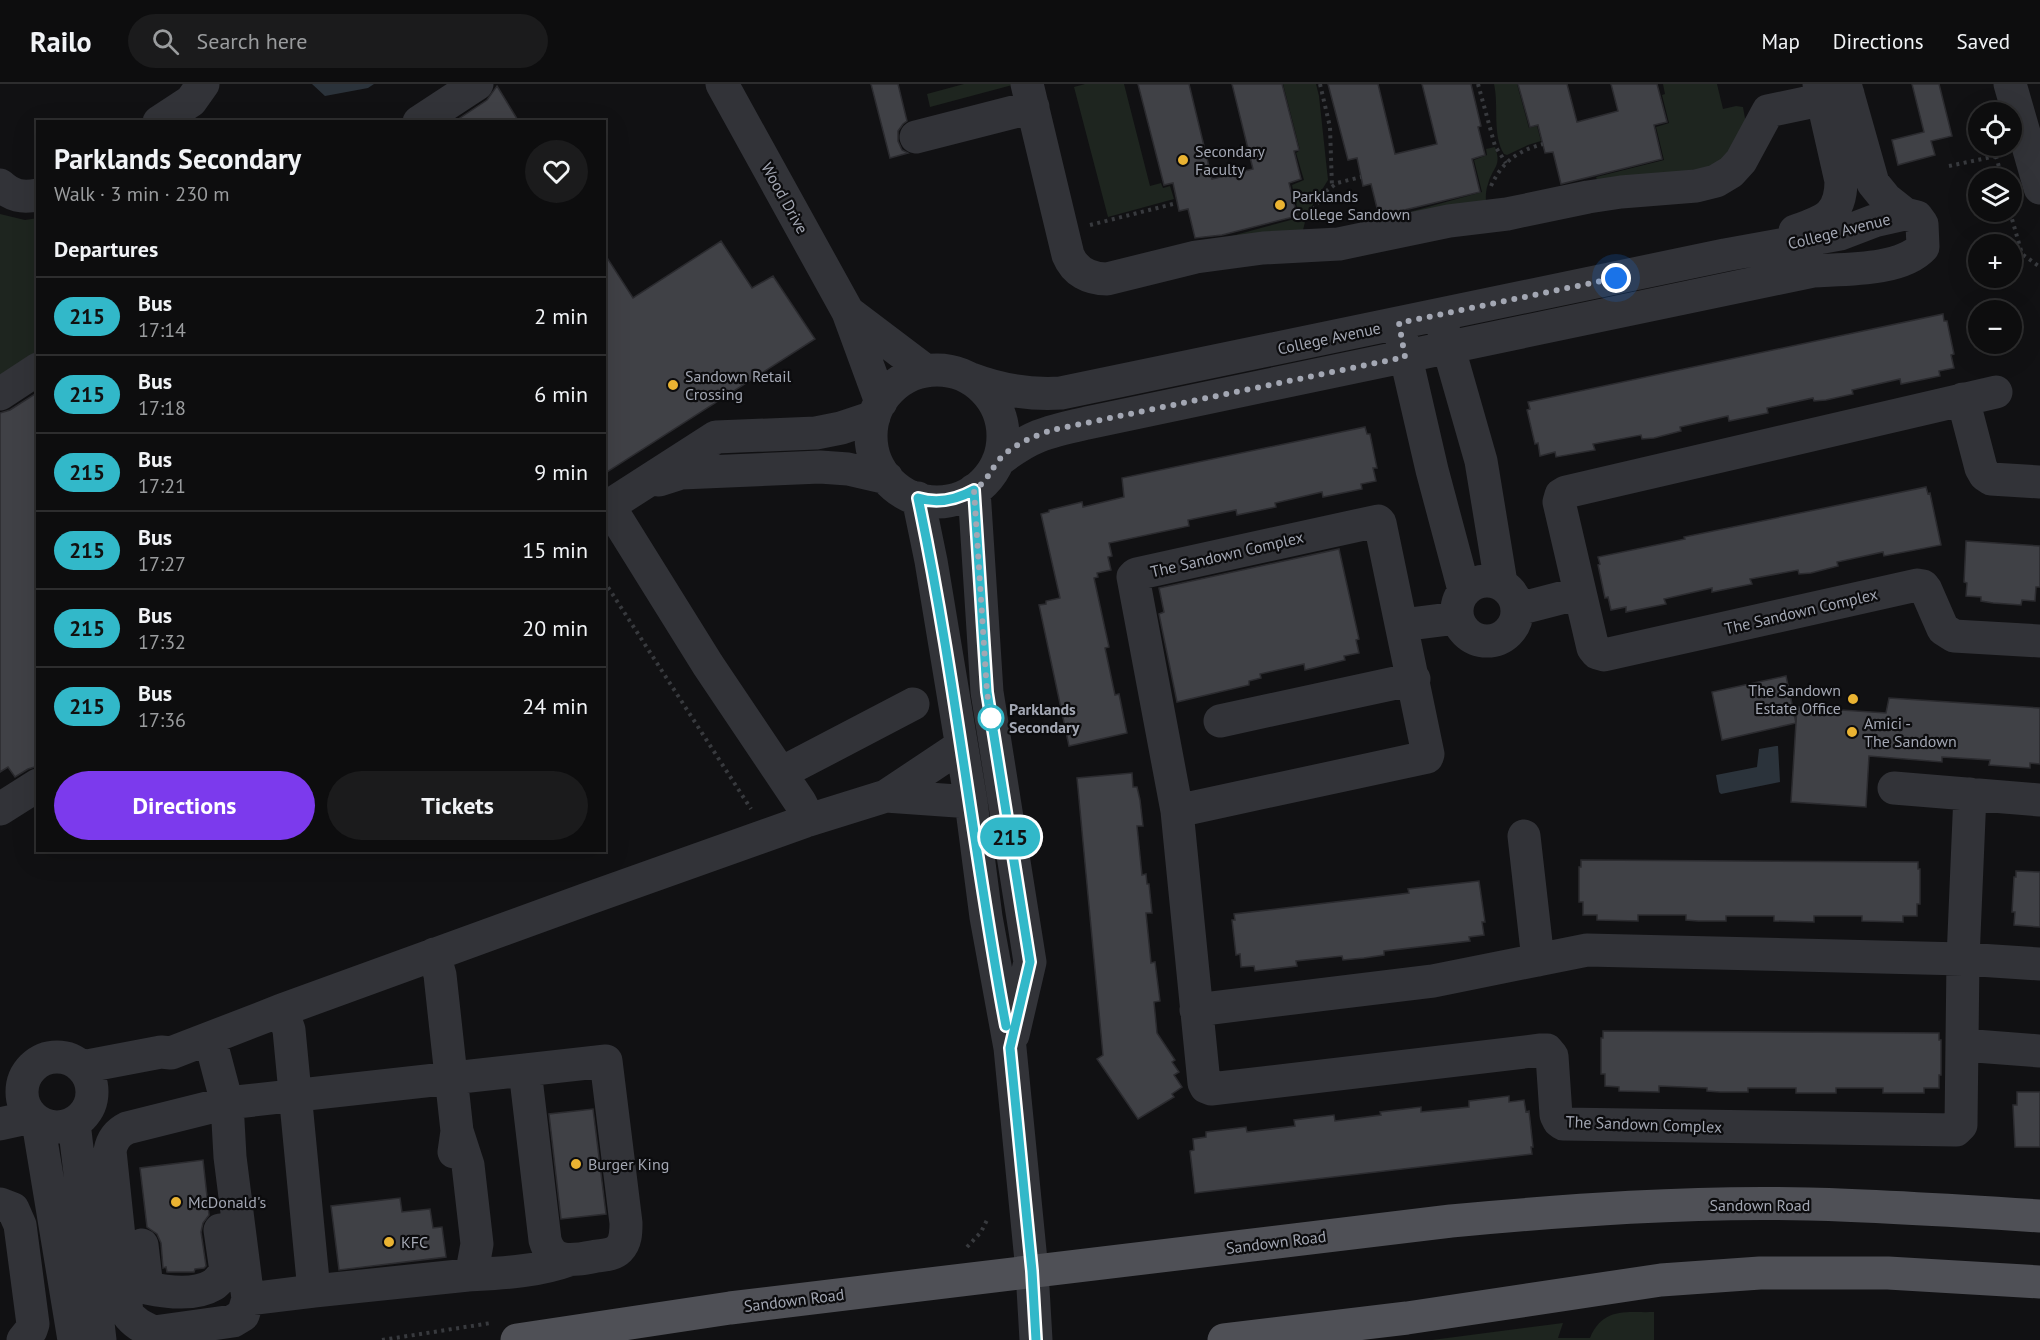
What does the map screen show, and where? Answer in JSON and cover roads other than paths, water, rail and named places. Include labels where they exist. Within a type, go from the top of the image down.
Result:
[{"type":"main road","name":"Sandown Road","points":[[517,1340],[730,1308],[1451,1221],[1578,1210],[1693,1205],[1808,1204],[2040,1216]]},
{"type":"main road","points":[[1224,1340],[1407,1318],[1672,1279],[1760,1273],[1888,1273],[2040,1282]]},
{"type":"street","points":[[162,120],[191,101],[203,84]]},
{"type":"street","points":[[422,120],[477,84]]},
{"type":"street","name":"Wood Drive","points":[[722,84],[848,312],[878,409]]},
{"type":"street","points":[[2010,84],[2040,188]]},
{"type":"street","points":[[1834,90],[1873,183],[1886,199],[1905,214]]},
{"type":"street","points":[[916,137],[1030,96],[1071,263],[1086,276],[1107,279],[1196,257],[1263,248],[1339,244],[1449,221],[1610,194],[1696,186],[1716,181],[1731,172],[1742,161],[1768,111],[1834,90]]},
{"type":"street","points":[[1725,255],[1821,222],[1839,204],[1841,181],[1834,90]]},
{"type":"street","points":[[0,186],[7,192],[21,197],[36,195]]},
{"type":"street","name":"College Avenue","points":[[970,379],[985,385],[1019,392],[1061,393],[1725,255],[1840,234],[1874,221],[1905,214],[1917,217],[1922,225],[1923,247],[1915,256],[1901,261],[1865,268],[1814,271],[1052,430],[1024,442],[998,461]]},
{"type":"street","name":"Wood Drive","points":[[848,312],[926,371]]},
{"type":"street","points":[[1399,323],[1460,604],[1461,627],[1467,634],[1485,641],[1495,640],[1512,629],[1516,619],[1509,596],[1481,461],[1440,315]]},
{"type":"street","points":[[0,394],[36,370]]},
{"type":"street","points":[[926,371],[949,371],[970,379],[988,394],[1000,415],[1003,438],[998,461],[988,477],[974,490],[947,501],[937,502],[905,493],[887,478],[874,453],[871,433],[878,409],[888,392],[902,380],[926,371]]},
{"type":"street","name":"The Sandown Complex","points":[[1996,392],[1566,492],[1561,495],[1559,502],[1593,648],[1597,653],[1604,655],[1917,585],[1923,586],[1926,590],[1943,629],[1954,636],[2040,641]]},
{"type":"street","points":[[1963,399],[1981,468],[1985,475],[1991,479],[2040,482]]},
{"type":"street","points":[[808,820],[800,802],[781,772],[708,665],[607,507],[716,437],[816,433],[842,428],[878,409]]},
{"type":"street","points":[[643,484],[681,473],[820,467],[848,469],[887,478]]},
{"type":"street","points":[[974,490],[987,692],[1030,962],[1010,1048]]},
{"type":"street","points":[[918,498],[931,561],[986,917],[1010,1048],[1032,1271],[1036,1340]]},
{"type":"street","name":"The Sandown Complex","points":[[1177,811],[1427,757],[1414,679],[1378,520],[1136,574],[1133,581],[1177,811],[1196,1010],[1206,1087],[1211,1089],[1547,1050],[1552,1056],[1556,1115],[1559,1122],[1563,1124],[1956,1130],[1962,1125],[1963,959],[1970,794]]},
{"type":"street","points":[[1402,625],[1460,604],[1471,584],[1481,580],[1491,580],[1509,596],[1580,593]]},
{"type":"street","points":[[1220,721],[1414,679]]},
{"type":"street","points":[[781,772],[913,704]]},
{"type":"street","points":[[87,1079],[166,1059],[171,1053],[434,954],[808,820],[886,796],[961,746]]},
{"type":"street","points":[[0,809],[36,786]]},
{"type":"street","points":[[1894,788],[2040,800]]},
{"type":"street","points":[[886,796],[970,802]]},
{"type":"street","points":[[1524,836],[1538,960]]},
{"type":"street","points":[[1196,1010],[1433,981],[1587,950],[1963,959],[2040,964]]},
{"type":"street","points":[[434,954],[440,975],[457,1131],[468,1165],[477,1244],[473,1266],[468,1275]]},
{"type":"street","points":[[282,1010],[289,1030],[314,1291]]},
{"type":"street","points":[[210,1039],[227,1103],[230,1157],[248,1299],[243,1315],[233,1322],[154,1332],[142,1328],[127,1313],[110,1151],[114,1139],[127,1128],[227,1103],[606,1061],[627,1235],[619,1250],[612,1254],[569,1260],[550,1267],[509,1273],[468,1275],[248,1299]]},
{"type":"street","points":[[1962,1045],[2040,1051]]},
{"type":"street","points":[[0,1124],[35,1120],[59,1128],[74,1123],[86,1114],[90,1107],[87,1079],[67,1058],[51,1058],[36,1064],[11,1092]]},
{"type":"street","points":[[525,1070],[545,1240],[548,1250],[557,1257],[569,1260]]},
{"type":"street","points":[[11,1092],[21,1091],[24,1105],[35,1120],[56,1219],[74,1340]]},
{"type":"street","points":[[74,1123],[100,1340]]},
{"type":"street","points":[[127,1128],[147,1288],[151,1301],[163,1308],[207,1305],[222,1295],[225,1271],[217,1209],[217,1181],[230,1157]]},
{"type":"street","points":[[304,1175],[320,1212],[325,1257],[337,1274],[346,1277],[447,1264],[457,1258],[463,1243],[453,1170],[457,1131]]},
{"type":"street","points":[[0,1204],[13,1209],[20,1225],[33,1324],[32,1330],[23,1340]]},
{"type":"place","name":"Secondary Faculty","points":[[1183,160]]},
{"type":"place","name":"Parklands College Sandown","points":[[1280,205]]},
{"type":"place","name":"Sandown Retail Crossing","points":[[673,385]]},
{"type":"place","name":"The Sandown Estate Office","points":[[1853,699]]},
{"type":"place","name":"Parklands Secondary","points":[[991,718]]},
{"type":"place","name":"Amici - The Sandown","points":[[1852,732]]},
{"type":"place","name":"Burger King","points":[[576,1164]]},
{"type":"place","name":"McDonald's","points":[[176,1202]]},
{"type":"place","name":"KFC","points":[[389,1242]]}]
